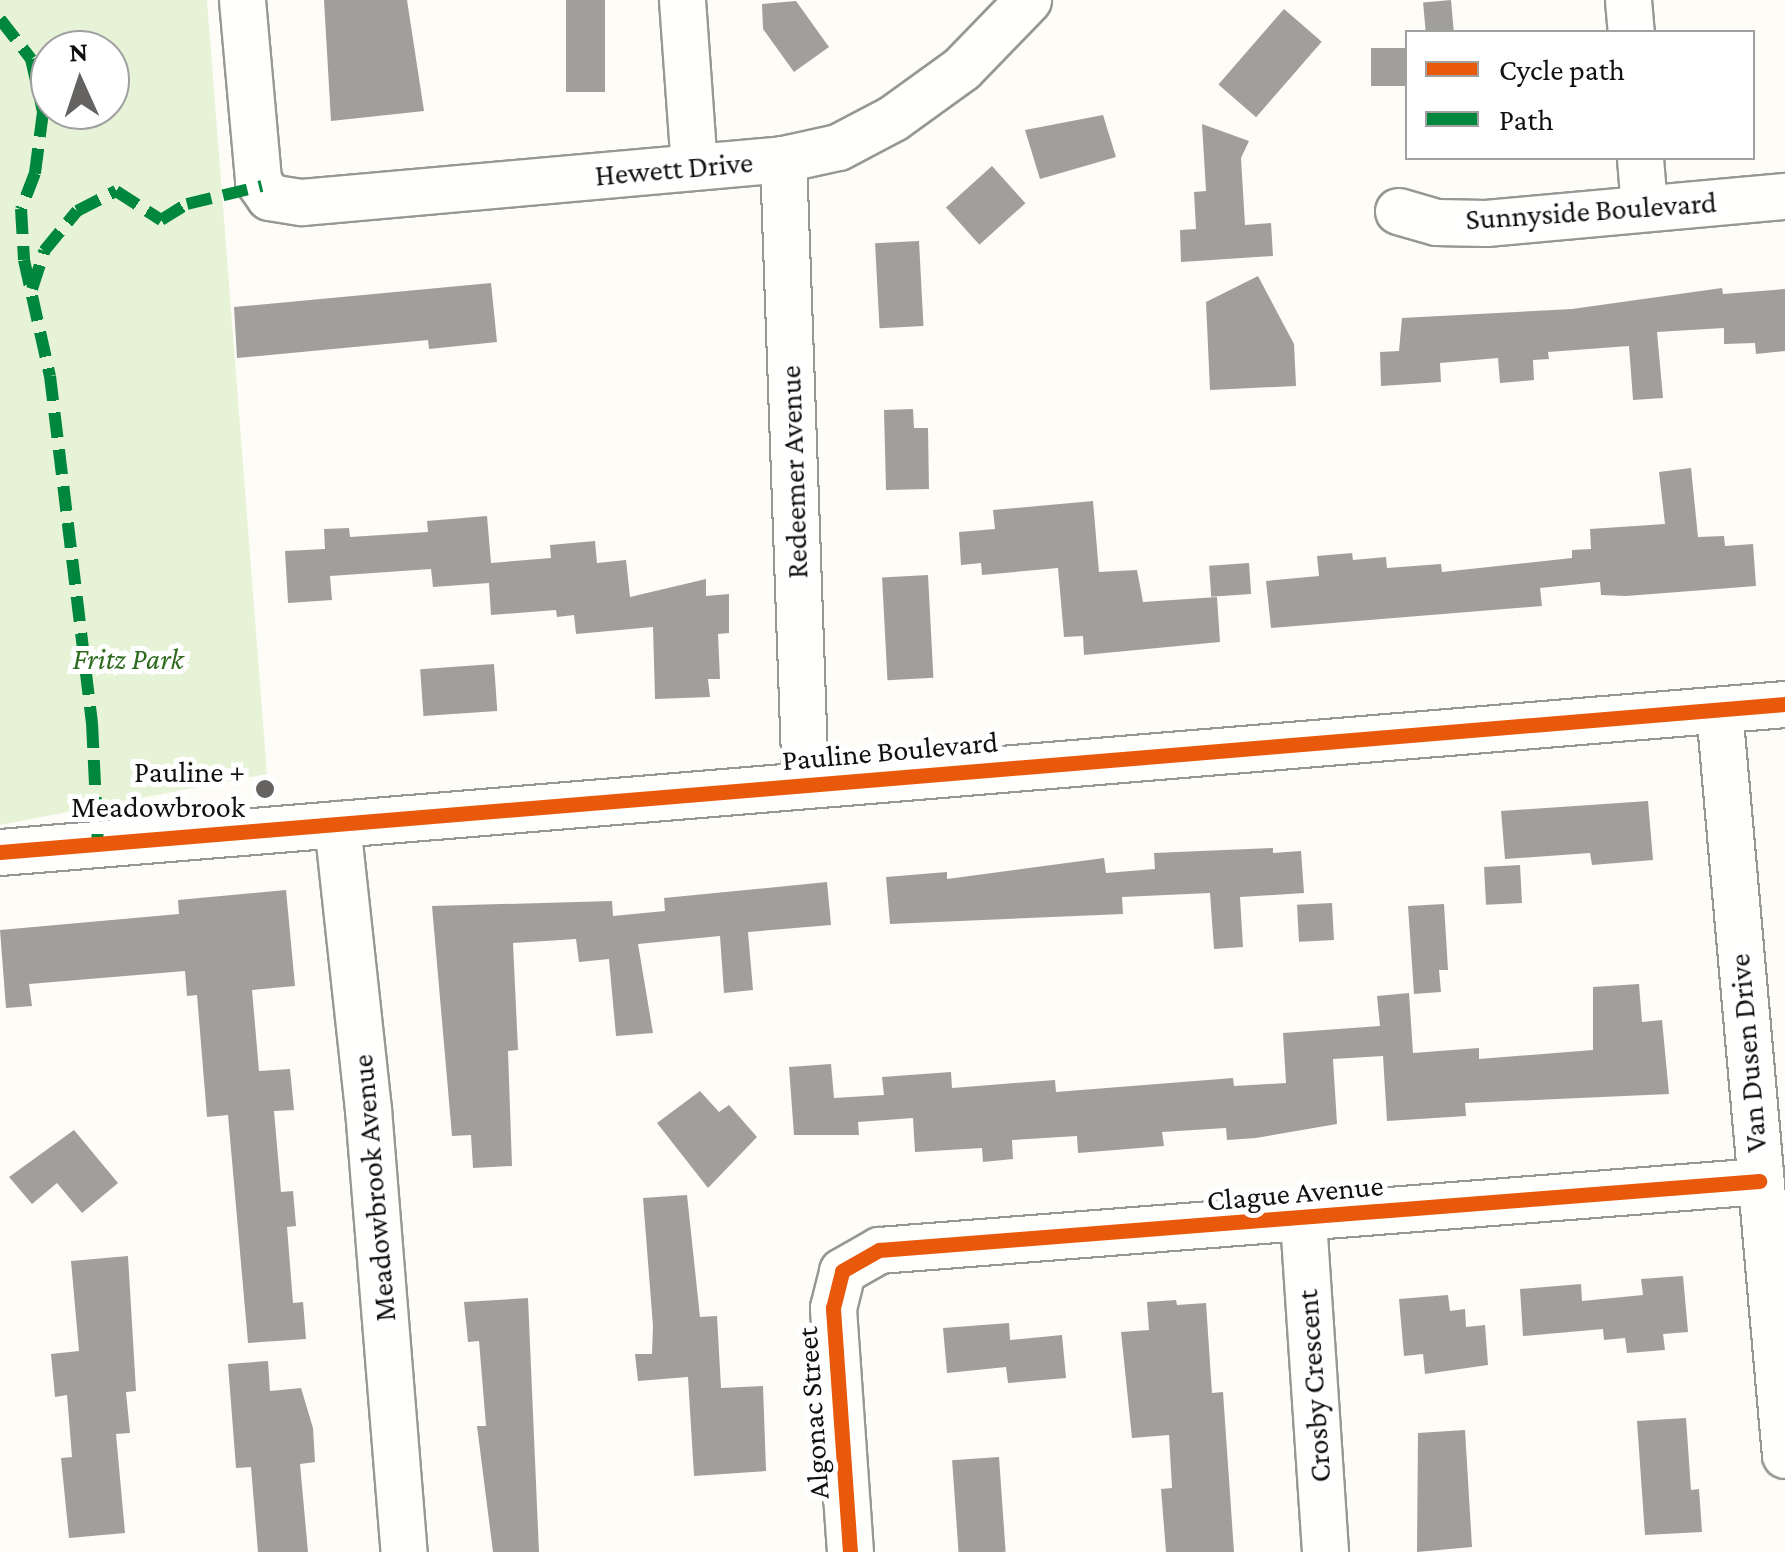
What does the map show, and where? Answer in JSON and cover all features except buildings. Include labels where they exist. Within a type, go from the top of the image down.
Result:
[{"type":"street","name":"Hewett Drive","points":[[242,0],[256,174],[269,197],[302,202],[783,159],[838,147],[893,118],[962,68],[1028,0]]},
{"type":"street","points":[[682,0],[694,167]]},
{"type":"street","points":[[1628,0],[1631,30]]},
{"type":"street","name":"Redeemer Avenue","points":[[783,159],[804,785]]},
{"type":"street","points":[[1640,160],[1644,208]]},
{"type":"street","name":"Sunnyside Boulevard","points":[[1398,212],[1436,222],[1486,223],[1785,196]]},
{"type":"street","name":"Pauline Boulevard","points":[[0,852],[1785,704]]},
{"type":"street","name":"Van Dusen Drive","points":[[1718,710],[1785,1455]]},
{"type":"street","name":"Meadowbrook Avenue","points":[[337,824],[368,1109],[404,1552]]},
{"type":"street","name":"Clague Avenue","points":[[842,1272],[879,1250],[920,1245],[970,1247],[1759,1181]]},
{"type":"street","name":"Crosby Crescent","points":[[1303,1220],[1325,1552]]},
{"type":"street","name":"Algonac Street","points":[[842,1272],[833,1308],[850,1552]]},
{"type":"green space","name":"Fritz Park","points":[[0,0],[207,0],[267,774],[0,825]]},
{"type":"marked path","points":[[0,19],[31,59],[43,112],[35,173],[21,209],[24,260],[50,376],[92,723],[98,844]]},
{"type":"marked path","points":[[32,289],[44,251],[77,211],[116,191],[161,220],[187,204],[262,186]]},
{"type":"cycle path","points":[[0,852],[1785,704]]},
{"type":"cycle path","points":[[850,1552],[833,1308],[842,1271],[879,1250],[1759,1181]]},
{"type":"place","name":"Pauline + Meadowbrook","points":[[265,789]]}]
